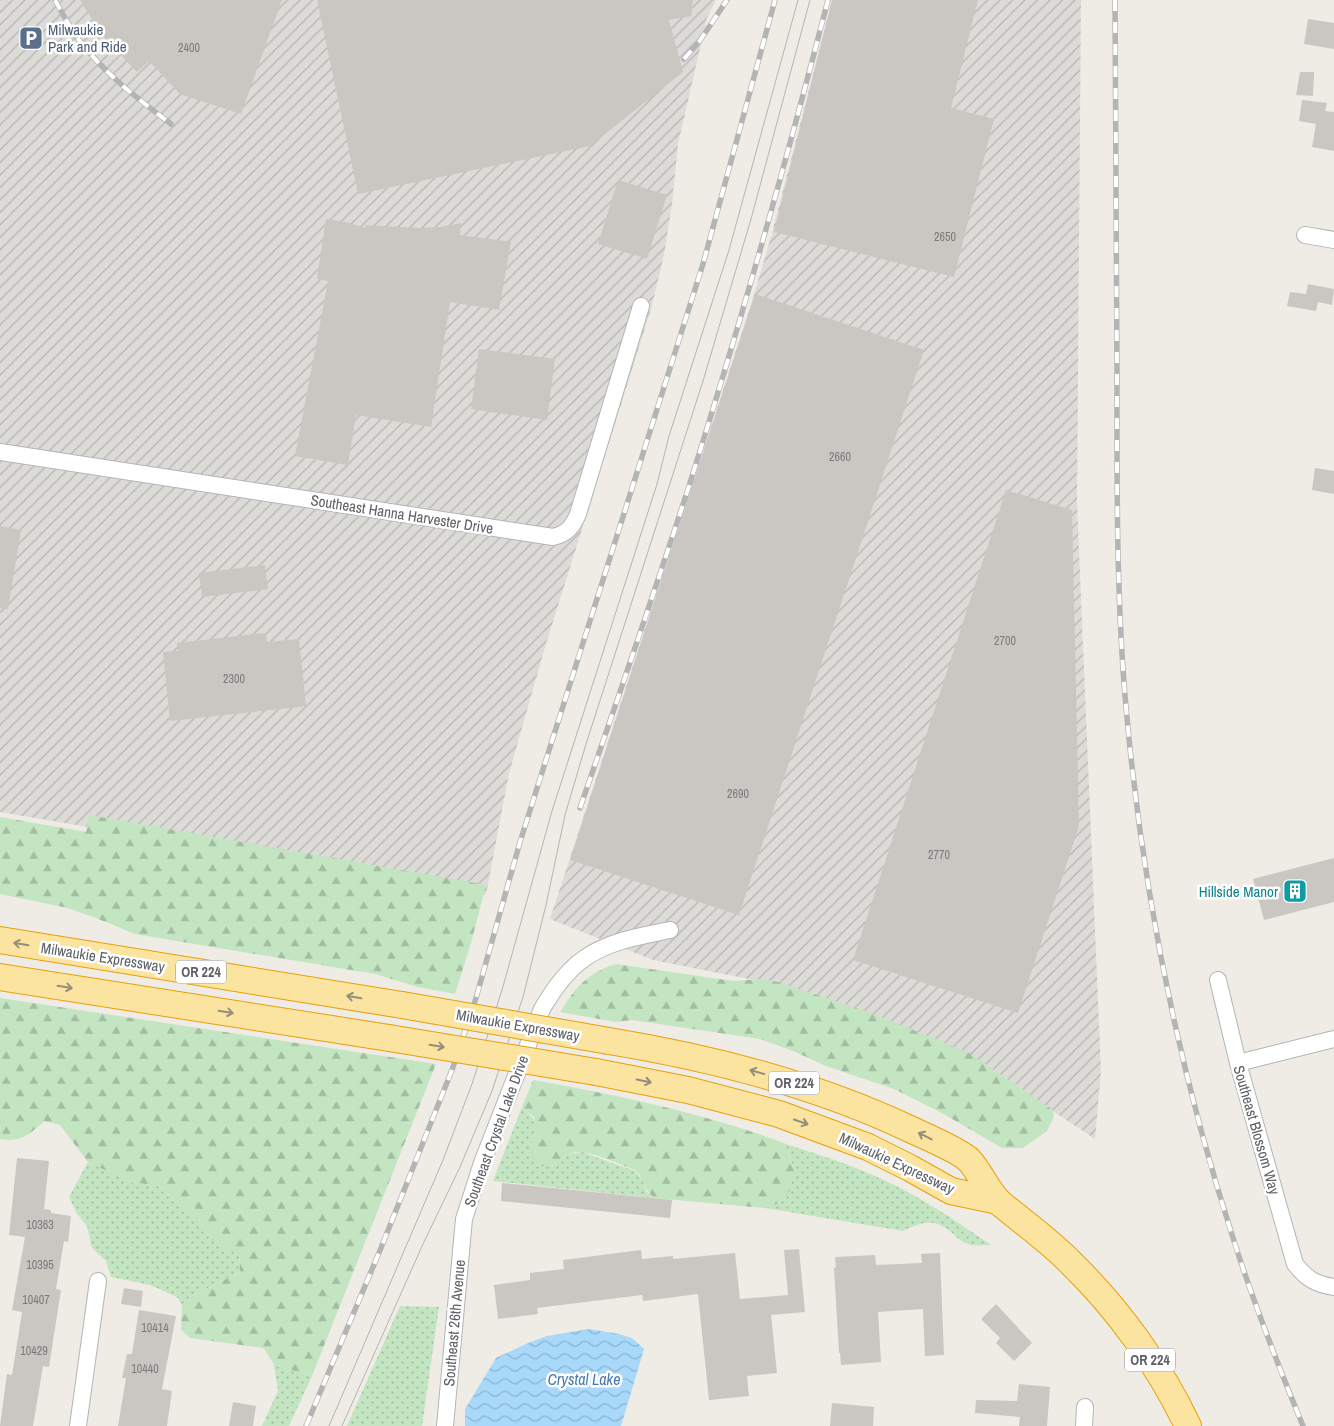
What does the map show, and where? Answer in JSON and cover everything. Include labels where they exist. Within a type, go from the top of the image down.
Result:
[{"type":"highway","name":"Milwaukie Expressway","points":[[0,940],[402,1004],[655,1048],[749,1070],[840,1098],[927,1137],[968,1160],[998,1201],[1073,1264],[1105,1299],[1159,1373],[1188,1426]]},
{"type":"highway","name":"Milwaukie Expressway","points":[[0,977],[389,1038],[596,1072],[688,1090],[779,1114],[868,1148],[910,1168],[951,1191],[998,1201]]},
{"type":"street","points":[[1305,235],[1334,240]]},
{"type":"street","name":"Southeast Hanna Harvester Drive","points":[[0,452],[553,537],[560,536],[573,525],[578,514],[641,306]]},
{"type":"street","name":"Southeast Crystal Lake Drive","points":[[464,1219],[482,1163],[542,1008],[552,993],[573,968],[584,958],[598,950],[625,940],[670,930]]},
{"type":"street","name":"Southeast Blossom Way","points":[[1218,980],[1238,1063],[1295,1264],[1305,1276],[1320,1284],[1334,1287]]},
{"type":"street","points":[[1238,1063],[1334,1039]]},
{"type":"street","name":"Southeast 26th Avenue","points":[[445,1426],[464,1219]]},
{"type":"street","points":[[78,1426],[98,1281]]},
{"type":"street","points":[[1084,1426],[1085,1407]]},
{"type":"shaded area","points":[[0,0],[716,0],[707,18],[678,144],[672,204],[664,255],[651,309],[546,644],[509,773],[486,895],[0,812]]},
{"type":"shaded area","points":[[832,0],[1081,0],[1077,503],[1101,1071],[1095,1139],[971,1057],[774,984],[653,960],[550,919],[754,295],[772,233]]},
{"type":"green space","points":[[89,815],[486,885],[455,994],[418,987],[375,974],[135,934],[68,908],[0,894],[0,817],[86,832]]},
{"type":"green space","points":[[616,964],[733,981],[761,979],[778,982],[874,1014],[969,1053],[1053,1110],[1054,1116],[1047,1131],[1023,1148],[1002,1148],[942,1113],[894,1089],[826,1066],[760,1039],[632,1020],[616,1022],[560,1012],[571,995],[583,982],[597,972]]},
{"type":"green space","points":[[0,998],[436,1064],[312,1376],[274,1365],[264,1348],[190,1338],[181,1330],[182,1305],[190,1297],[240,1272],[239,1255],[212,1240],[197,1217],[158,1186],[131,1182],[88,1162],[60,1125],[44,1121],[25,1136],[14,1140],[0,1139]]},
{"type":"green space","points":[[533,1080],[660,1106],[723,1123],[784,1143],[794,1170],[791,1189],[780,1203],[765,1208],[654,1198],[637,1172],[616,1162],[593,1155],[574,1152],[568,1154],[554,1165],[542,1166],[533,1162],[531,1148],[535,1124],[534,1117],[522,1107]]},
{"type":"green space","points":[[522,1107],[532,1117],[535,1125],[531,1148],[552,1166],[569,1154],[582,1152],[635,1171],[643,1181],[647,1192],[654,1198],[493,1181]]},
{"type":"green space","points":[[784,1143],[884,1180],[931,1206],[991,1245],[968,1244],[945,1228],[933,1223],[916,1225],[903,1231],[765,1208],[780,1203],[794,1169]]},
{"type":"green space","points":[[88,1162],[131,1182],[158,1186],[197,1217],[212,1240],[239,1255],[240,1272],[190,1297],[182,1305],[177,1297],[150,1285],[111,1277],[106,1261],[92,1248],[87,1226],[77,1214],[69,1197]]},
{"type":"green space","points":[[400,1306],[439,1307],[422,1426],[347,1426]]},
{"type":"green space","points":[[274,1365],[312,1376],[289,1426],[262,1426],[278,1391]]},
{"type":"water","name":"Crystal Lake","points":[[589,1329],[632,1338],[644,1349],[621,1426],[465,1426],[465,1409],[496,1358],[547,1336]]},
{"type":"building","points":[[80,0],[282,0],[241,114],[180,94],[149,61],[137,72],[103,36]]},
{"type":"building","points":[[317,0],[693,0],[691,16],[669,20],[683,72],[590,146],[358,194]]},
{"type":"building","points":[[832,0],[978,0],[951,108],[994,119],[954,277],[774,232]]},
{"type":"building","points":[[1308,19],[1334,23],[1334,49],[1304,44]]},
{"type":"building","points":[[1300,72],[1314,72],[1313,96],[1296,95]]},
{"type":"building","points":[[1302,100],[1327,103],[1325,111],[1334,112],[1334,151],[1312,147],[1316,124],[1299,121]]},
{"type":"building","points":[[618,180],[667,195],[647,259],[598,244]]},
{"type":"building","points":[[326,219],[366,228],[365,225],[420,228],[461,223],[460,235],[511,242],[499,310],[450,302],[431,427],[356,415],[348,465],[295,456],[328,281],[317,279]]},
{"type":"building","points":[[1308,284],[1334,289],[1332,305],[1318,302],[1316,311],[1287,306],[1290,292],[1306,294]]},
{"type":"building","points":[[755,294],[924,350],[739,915],[570,860]]},
{"type":"building","points":[[479,349],[555,359],[547,420],[471,409]]},
{"type":"building","points":[[1315,468],[1334,471],[1334,494],[1312,490]]},
{"type":"building","points":[[1006,490],[1072,510],[1079,826],[1018,1013],[853,960]]},
{"type":"building","points":[[0,526],[21,530],[8,609],[0,608]]},
{"type":"building","points":[[265,565],[268,589],[202,597],[199,573]]},
{"type":"building","points":[[266,633],[267,642],[299,639],[306,706],[170,721],[163,652],[178,651],[177,643]]},
{"type":"building","name":"Hillside Manor","points":[[1334,858],[1334,902],[1264,920],[1253,879]]},
{"type":"building","points":[[17,1158],[49,1161],[44,1209],[51,1210],[51,1213],[71,1216],[68,1242],[64,1241],[56,1289],[61,1290],[49,1367],[43,1366],[33,1426],[0,1426],[7,1374],[12,1375],[22,1312],[12,1310],[25,1237],[9,1235]]},
{"type":"building","points":[[502,1183],[672,1200],[670,1218],[501,1201]]},
{"type":"building","points":[[799,1249],[805,1312],[771,1315],[777,1373],[747,1376],[749,1396],[709,1400],[698,1294],[643,1301],[642,1295],[537,1308],[538,1314],[498,1319],[494,1285],[530,1280],[530,1273],[564,1269],[563,1260],[641,1250],[642,1259],[673,1256],[673,1259],[735,1253],[740,1299],[788,1295],[784,1250]]},
{"type":"building","points":[[940,1253],[944,1355],[925,1356],[923,1309],[878,1312],[881,1362],[841,1365],[834,1268],[836,1267],[835,1257],[875,1255],[876,1265],[922,1263],[921,1254]]},
{"type":"building","points":[[124,1288],[143,1291],[141,1307],[121,1304]]},
{"type":"building","points":[[996,1304],[1032,1343],[1014,1361],[996,1343],[1000,1338],[981,1319]]},
{"type":"building","points":[[139,1310],[176,1316],[162,1389],[172,1391],[167,1426],[118,1426],[126,1378],[122,1378],[127,1354],[132,1354]]},
{"type":"building","points":[[1019,1384],[1050,1387],[1047,1426],[1019,1426],[1020,1417],[975,1413],[976,1400],[1017,1401]]},
{"type":"building","points":[[233,1402],[256,1406],[253,1426],[229,1426]]},
{"type":"building","points":[[832,1403],[874,1407],[873,1426],[830,1426]]},
{"type":"tram line","points":[[329,1426],[443,1160],[472,1084],[502,990],[552,811],[657,484],[669,436],[729,250],[798,0]]},
{"type":"tram line","points":[[342,1426],[423,1244],[460,1167],[492,1091],[523,997],[546,905],[565,815],[586,744],[703,381],[751,219],[810,0]]},
{"type":"railway","points":[[55,0],[79,40],[99,64],[171,124]]},
{"type":"railway","points":[[684,59],[699,42],[727,0]]},
{"type":"railway","points":[[306,1426],[381,1248],[452,1070],[476,998],[520,842],[703,264],[775,0]]},
{"type":"railway","points":[[580,808],[708,426],[762,244],[828,0]]},
{"type":"railway","points":[[1115,0],[1117,497],[1123,665],[1133,775],[1152,910],[1179,1044],[1196,1110],[1214,1176],[1242,1265],[1303,1426]]},
{"type":"place","name":"Milwaukie Park and Ride","points":[[31,38]]},
{"type":"place","name":"Hillside Manor","points":[[1295,891]]}]
